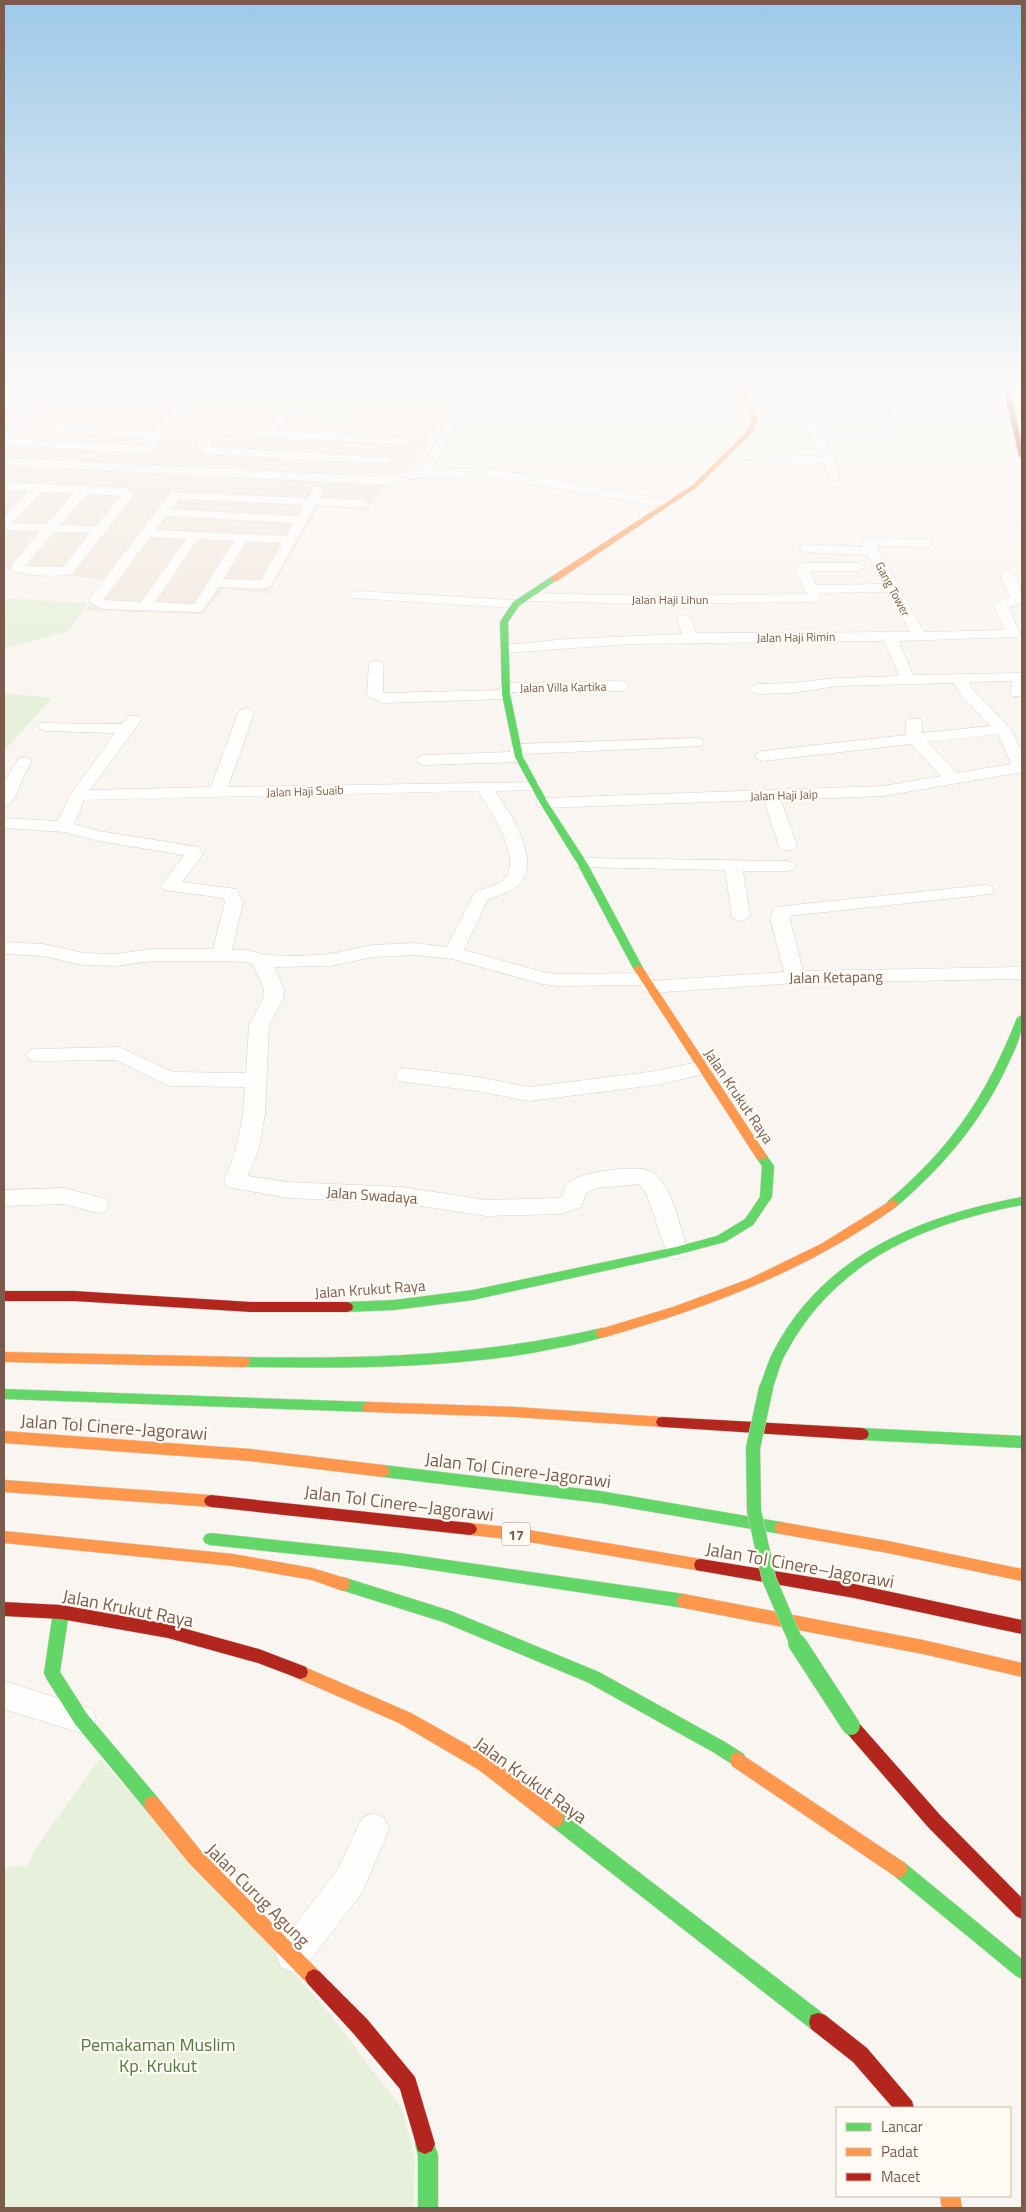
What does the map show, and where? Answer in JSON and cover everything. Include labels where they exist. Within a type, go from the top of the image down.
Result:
[{"type":"main road","name":"Jalan Krukut Raya","points":[[4,1296],[74,1296],[251,1307],[323,1308],[394,1305],[473,1295],[676,1252],[721,1240],[750,1222],[766,1197],[768,1166],[742,1125],[697,1069],[642,981],[582,862],[513,754],[506,691],[504,622],[521,600],[689,490]]},
{"type":"main road","points":[[4,1357],[327,1364],[448,1358],[520,1350],[612,1330],[715,1298],[796,1262],[877,1215],[936,1166],[979,1114],[1012,1051],[1022,1018]]},
{"type":"main road","points":[[1022,1201],[961,1214],[920,1228],[871,1253],[828,1286],[784,1343],[766,1388],[753,1448],[754,1511],[769,1579],[800,1650],[851,1726],[917,1804],[990,1880],[1022,1910]]},
{"type":"main road","points":[[4,1394],[515,1412],[825,1432],[1022,1442]]},
{"type":"main road","name":"Jalan Tol Cinere-Jagorawi","points":[[4,1437],[250,1454],[600,1497],[888,1547],[1022,1575]]},
{"type":"main road","name":"Jalan Tol Cinere–Jagorawi","points":[[4,1486],[254,1504],[517,1534],[854,1591],[1022,1627]]},
{"type":"main road","points":[[4,1533],[81,1533]]},
{"type":"main road","points":[[4,1537],[233,1560],[312,1574],[446,1616],[593,1677],[719,1747],[895,1866],[1022,1970]]},
{"type":"main road","points":[[196,1538],[399,1559],[659,1596],[923,1647],[1022,1670]]},
{"type":"main road","name":"Jalan Krukut Raya","points":[[4,1609],[61,1612],[168,1631],[259,1656],[342,1689],[405,1718],[485,1764],[860,2055],[904,2107]]},
{"type":"main road","name":"Jalan Curug Agung","points":[[61,1612],[52,1673],[82,1719],[195,1857],[293,1955],[360,2026],[408,2084],[428,2155],[428,2208]]},
{"type":"street","points":[[4,525],[36,490]]},
{"type":"street","points":[[83,490],[20,563],[19,569],[67,571],[128,495],[124,492],[88,490]]},
{"type":"street","points":[[216,583],[261,585],[266,583],[318,490]]},
{"type":"street","points":[[571,490],[665,507]]},
{"type":"street","points":[[243,537],[216,583],[198,608],[102,605],[95,601],[173,496],[177,494],[363,504]]},
{"type":"street","points":[[162,512],[301,520]]},
{"type":"street","points":[[4,525],[99,530]]},
{"type":"street","points":[[146,533],[291,540]]},
{"type":"street","points":[[146,606],[195,535]]},
{"type":"street","name":"Gang Tower","points":[[919,636],[873,551],[866,542],[927,543]]},
{"type":"street","points":[[804,548],[873,551]]},
{"type":"street","points":[[812,593],[802,567],[858,567]]},
{"type":"street","name":"Jalan Haji Rimin","points":[[505,649],[691,639],[1013,634],[1000,606],[1018,599],[1007,575]]},
{"type":"street","name":"Jalan Haji Lihun","points":[[357,595],[521,600],[652,600],[892,588]]},
{"type":"street","points":[[684,618],[691,639]]},
{"type":"street","points":[[889,635],[908,680]]},
{"type":"street","name":"Jalan Villa Kartika","points":[[376,665],[375,694],[383,698],[621,686]]},
{"type":"street","points":[[758,689],[790,688],[838,682],[1018,676],[1020,679],[1018,693]]},
{"type":"street","points":[[960,678],[965,691],[1003,729],[1022,767]]},
{"type":"street","points":[[217,793],[246,713]]},
{"type":"street","points":[[914,722],[914,738],[953,779]]},
{"type":"street","points":[[46,726],[131,724],[78,795],[64,827]]},
{"type":"street","points":[[763,756],[1003,729]]},
{"type":"street","points":[[424,760],[696,743]]},
{"type":"street","points":[[4,800],[9,777],[24,762]]},
{"type":"street","name":"Jalan Haji Jaip","points":[[544,803],[883,791],[1022,767]]},
{"type":"street","name":"Jalan Haji Suaib","points":[[78,795],[533,785]]},
{"type":"street","points":[[453,953],[480,896],[511,883],[516,878],[519,864],[517,846],[490,786]]},
{"type":"street","points":[[772,795],[788,846]]},
{"type":"street","points":[[4,823],[64,827],[99,836],[192,851],[194,854],[170,886],[230,893],[234,906],[221,955]]},
{"type":"street","points":[[582,862],[787,866]]},
{"type":"street","points":[[733,865],[741,915]]},
{"type":"street","points":[[795,977],[779,918],[781,910],[985,890]]},
{"type":"street","name":"Jalan Ketapang","points":[[4,948],[43,950],[91,960],[115,960],[153,955],[221,955],[248,956],[264,961],[331,960],[372,951],[416,949],[453,953],[542,978],[558,980],[642,981],[1022,973]]},
{"type":"street","name":"Jalan Swadaya","points":[[264,961],[263,966],[274,989],[273,999],[259,1024],[254,1114],[248,1148],[235,1182],[288,1190],[402,1196],[486,1208],[560,1206],[573,1201],[575,1190],[584,1183],[631,1176],[645,1177],[658,1193],[676,1252]]},
{"type":"street","points":[[36,1055],[119,1053],[169,1079],[255,1080]]},
{"type":"street","points":[[405,1075],[477,1084],[529,1094],[656,1078],[697,1069]]},
{"type":"street","points":[[4,1198],[64,1196],[98,1205]]},
{"type":"street","points":[[4,1695],[82,1719]]},
{"type":"street","points":[[293,1955],[350,1881],[373,1829]]},
{"type":"shaded area","points":[[4,490],[383,490],[366,511],[320,505],[268,594],[224,588],[202,614],[84,610],[96,600],[111,580],[4,570]]},
{"type":"green space","points":[[4,598],[88,603],[69,631],[4,649]]},
{"type":"green space","points":[[4,693],[52,698],[4,751]]},
{"type":"green space","name":"Pemakaman Muslim Kp. Krukut","points":[[100,1759],[327,2010],[402,2109],[415,2158],[414,2208],[4,2208],[4,1868],[26,1866],[44,1836]]},
{"type":"traffic: fast","points":[[554,579],[516,604],[504,622],[506,694],[519,757],[544,803],[582,863],[638,968]]},
{"type":"traffic: fast","points":[[892,1204],[936,1165],[971,1121],[999,1072],[1022,1018]]},
{"type":"traffic: fast","points":[[347,1307],[394,1305],[473,1295],[676,1251],[721,1239],[749,1222],[766,1197],[768,1166],[761,1156]]},
{"type":"traffic: fast","points":[[766,1388],[774,1363],[801,1317],[825,1290],[853,1266],[883,1246],[916,1230],[950,1217],[1022,1201]]},
{"type":"traffic: fast","points":[[243,1362],[333,1363],[424,1360],[513,1351],[602,1333]]},
{"type":"traffic: fast","points":[[766,1388],[753,1448],[754,1511],[769,1579],[800,1650],[851,1726]]},
{"type":"traffic: fast","points":[[4,1394],[369,1407]]},
{"type":"traffic: fast","points":[[862,1434],[1022,1442]]},
{"type":"traffic: fast","points":[[383,1471],[600,1497],[781,1528]]},
{"type":"traffic: fast","points":[[210,1539],[399,1559],[684,1601]]},
{"type":"traffic: fast","points":[[343,1584],[446,1616],[593,1677],[719,1747],[738,1760]]},
{"type":"traffic: fast","points":[[61,1612],[52,1673],[81,1719],[152,1804]]},
{"type":"traffic: fast","points":[[556,1819],[818,2022]]},
{"type":"traffic: fast","points":[[899,1869],[1022,1970]]},
{"type":"traffic: fast","points":[[425,2144],[428,2155],[428,2208]]},
{"type":"traffic: slow","points":[[554,579],[689,490]]},
{"type":"traffic: slow","points":[[638,968],[761,1156]]},
{"type":"traffic: slow","points":[[602,1333],[678,1310],[753,1282],[826,1247],[860,1227],[892,1204]]},
{"type":"traffic: slow","points":[[4,1357],[243,1362]]},
{"type":"traffic: slow","points":[[369,1407],[515,1412],[663,1422]]},
{"type":"traffic: slow","points":[[4,1437],[250,1455],[383,1471]]},
{"type":"traffic: slow","points":[[4,1486],[211,1501]]},
{"type":"traffic: slow","points":[[781,1528],[888,1547],[1022,1575]]},
{"type":"traffic: slow","points":[[470,1529],[517,1534],[701,1565]]},
{"type":"traffic: slow","points":[[4,1537],[233,1560],[312,1574],[343,1584]]},
{"type":"traffic: slow","points":[[684,1601],[923,1647],[1022,1670]]},
{"type":"traffic: slow","points":[[300,1672],[405,1718],[485,1764],[556,1819]]},
{"type":"traffic: slow","points":[[738,1760],[899,1869]]},
{"type":"traffic: slow","points":[[152,1804],[195,1857],[314,1978]]},
{"type":"traffic: slow","points":[[950,2197],[952,2208]]},
{"type":"traffic: jam","points":[[4,1296],[74,1296],[251,1307],[347,1307]]},
{"type":"traffic: jam","points":[[663,1422],[862,1434]]},
{"type":"traffic: jam","points":[[211,1501],[470,1529]]},
{"type":"traffic: jam","points":[[701,1565],[854,1591],[1022,1627]]},
{"type":"traffic: jam","points":[[4,1609],[61,1612],[168,1631],[259,1656],[300,1672]]},
{"type":"traffic: jam","points":[[851,1726],[934,1821],[1022,1910]]},
{"type":"traffic: jam","points":[[314,1978],[360,2026],[408,2084],[425,2144]]},
{"type":"traffic: jam","points":[[818,2022],[860,2055],[904,2107]]}]
